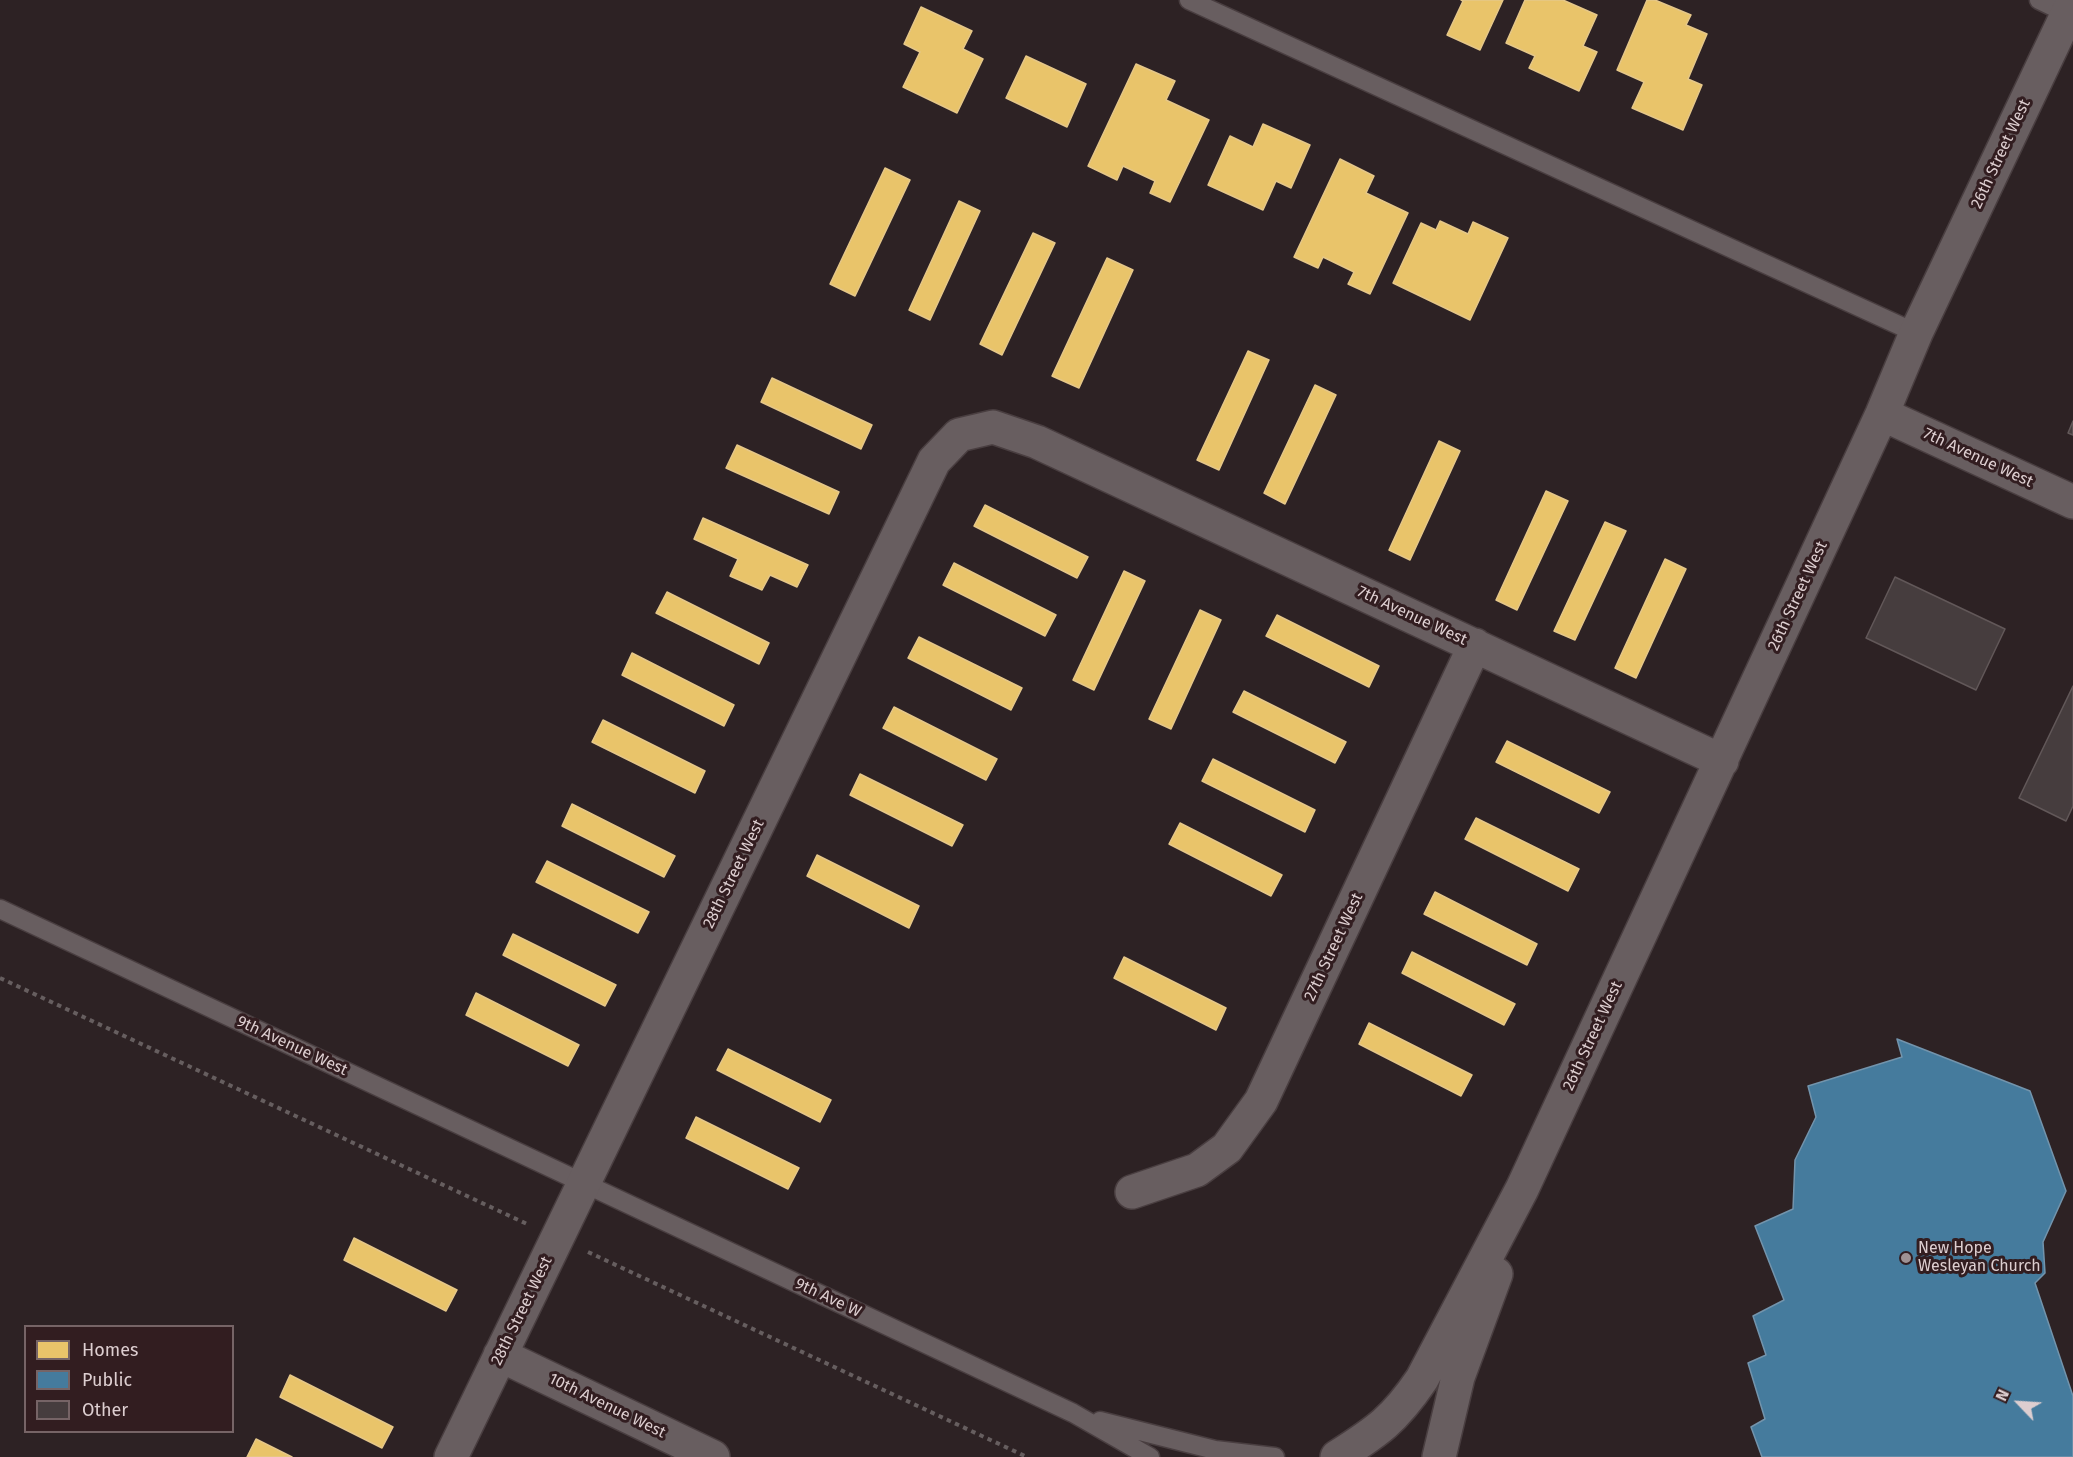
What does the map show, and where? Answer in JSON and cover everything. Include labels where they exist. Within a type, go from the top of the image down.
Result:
[{"type":"street","name":"26th Street West","points":[[1337,1457],[1383,1427],[1404,1405],[1422,1379],[1522,1189],[1882,414],[2060,5]]},
{"type":"street","name":"7th Avenue West","points":[[1882,414],[2073,502]]},
{"type":"street","name":"28th Street West","points":[[451,1457],[934,461],[959,435],[993,427],[1037,442],[1102,472]]},
{"type":"street","name":"7th Avenue West","points":[[1102,472],[1722,761]]},
{"type":"street","name":"27th Street West","points":[[1132,1192],[1197,1170],[1227,1148],[1261,1101],[1475,645]]},
{"type":"street","name":"26th Street West","points":[[1439,1457],[1458,1377],[1503,1252],[1522,1189]]},
{"type":"street","name":"10th Avenue West","points":[[500,1355],[713,1457]]},
{"type":"lane","points":[[1189,0],[1916,333]]},
{"type":"lane","name":"9th Avenue West","points":[[0,909],[584,1183]]},
{"type":"lane","name":"9th Ave W","points":[[584,1183],[1072,1413]]},
{"type":"lane","points":[[1072,1413],[1150,1457]]},
{"type":"lane","points":[[1072,1413],[1183,1443],[1240,1455],[1275,1457]]},
{"type":"path","points":[[0,978],[1028,1457]]},
{"type":"building: Homes","points":[[1461,0],[1503,0],[1480,50],[1447,35],[1463,1]]},
{"type":"building: Homes","points":[[1525,0],[1563,0],[1597,15],[1583,46],[1597,52],[1579,91],[1529,68],[1535,56],[1506,43]]},
{"type":"building: Homes","points":[[1647,0],[1655,0],[1691,15],[1686,25],[1707,34],[1688,79],[1702,85],[1683,130],[1632,108],[1644,82],[1617,70]]},
{"type":"building: Homes","points":[[921,7],[972,31],[963,49],[983,59],[957,113],[903,87],[920,52],[904,44]]},
{"type":"building: Homes","points":[[1026,56],[1086,84],[1067,127],[1006,98]]},
{"type":"building: Homes","points":[[1136,64],[1175,81],[1166,100],[1209,120],[1170,202],[1150,193],[1155,181],[1123,166],[1117,180],[1088,166]]},
{"type":"building: Homes","points":[[1263,124],[1310,145],[1291,188],[1276,181],[1263,210],[1208,185],[1230,136],[1253,147]]},
{"type":"building: Homes","points":[[1340,159],[1374,176],[1366,193],[1408,213],[1370,294],[1348,284],[1354,272],[1323,257],[1318,268],[1294,257]]},
{"type":"building: Homes","points":[[885,168],[910,180],[855,296],[830,284]]},
{"type":"building: Homes","points":[[959,201],[980,211],[930,320],[909,310]]},
{"type":"building: Homes","points":[[1440,221],[1468,234],[1473,222],[1508,238],[1470,320],[1393,283],[1421,223],[1436,230]]},
{"type":"building: Homes","points":[[1033,233],[1055,243],[1002,355],[980,344]]},
{"type":"building: Homes","points":[[1107,258],[1133,270],[1079,388],[1052,376]]},
{"type":"building: Homes","points":[[1248,351],[1269,360],[1219,470],[1197,460]]},
{"type":"building: Homes","points":[[772,378],[872,425],[861,449],[761,402]]},
{"type":"building: Homes","points":[[1315,385],[1336,395],[1285,504],[1264,493]]},
{"type":"building: Homes","points":[[1439,441],[1460,451],[1410,560],[1389,550]]},
{"type":"building: Homes","points":[[737,445],[839,492],[829,514],[726,468]]},
{"type":"building: Homes","points":[[1546,491],[1568,501],[1517,610],[1496,600]]},
{"type":"building: Homes","points":[[985,505],[1088,557],[1077,578],[974,526]]},
{"type":"building: Homes","points":[[703,518],[808,565],[797,587],[770,575],[762,590],[730,576],[738,559],[694,539]]},
{"type":"building: Homes","points":[[1605,522],[1626,531],[1575,640],[1554,631]]},
{"type":"building: Homes","points":[[1665,559],[1686,569],[1636,678],[1615,668]]},
{"type":"building: Homes","points":[[954,563],[1056,615],[1045,636],[943,585]]},
{"type":"building: Homes","points":[[1124,571],[1145,581],[1094,690],[1073,680]]},
{"type":"building: Homes","points":[[667,592],[769,643],[759,664],[656,613]]},
{"type":"building: Homes","points":[[1200,610],[1221,620],[1171,729],[1149,719]]},
{"type":"building: Homes","points":[[1277,615],[1379,666],[1369,687],[1266,636]]},
{"type":"building: Homes","points":[[919,637],[1022,688],[1011,710],[908,658]]},
{"type":"building: Homes","points":[[632,653],[734,705],[724,726],[622,675]]},
{"type":"building: Homes","points":[[1244,691],[1346,742],[1335,763],[1233,712]]},
{"type":"building: Homes","points":[[894,707],[997,759],[986,780],[883,728]]},
{"type":"building: Homes","points":[[603,720],[705,771],[695,793],[592,742]]},
{"type":"building: Homes","points":[[1507,741],[1610,792],[1599,813],[1496,762]]},
{"type":"building: Homes","points":[[1213,759],[1315,810],[1305,832],[1202,781]]},
{"type":"building: Homes","points":[[860,774],[963,825],[952,846],[850,795]]},
{"type":"building: Homes","points":[[572,804],[675,856],[664,877],[562,826]]},
{"type":"building: Homes","points":[[1476,818],[1579,869],[1568,891],[1465,839]]},
{"type":"building: Homes","points":[[1180,823],[1282,875],[1271,896],[1169,844]]},
{"type":"building: Homes","points":[[817,855],[919,906],[909,928],[807,876]]},
{"type":"building: Homes","points":[[547,861],[649,912],[638,933],[536,882]]},
{"type":"building: Homes","points":[[1435,892],[1537,944],[1527,965],[1424,914]]},
{"type":"building: Homes","points":[[513,934],[616,985],[605,1006],[503,955]]},
{"type":"building: Homes","points":[[1412,952],[1515,1004],[1504,1025],[1402,973]]},
{"type":"building: Homes","points":[[1124,957],[1226,1008],[1216,1030],[1114,978]]},
{"type":"building: Homes","points":[[476,993],[579,1045],[568,1066],[466,1015]]},
{"type":"building: Homes","points":[[1369,1023],[1472,1075],[1461,1096],[1359,1044]]},
{"type":"building: Homes","points":[[728,1049],[831,1100],[820,1122],[717,1070]]},
{"type":"building: Homes","points":[[696,1117],[799,1168],[788,1189],[686,1138]]},
{"type":"building: Homes","points":[[354,1238],[457,1290],[446,1311],[344,1260]]},
{"type":"building: Homes","points":[[290,1375],[393,1427],[382,1448],[280,1397]]},
{"type":"building: Homes","points":[[256,1439],[292,1457],[247,1457]]},
{"type":"building: Public","name":"New Hope Wesleyan Church","points":[[1897,1039],[2030,1091],[2066,1191],[2043,1242],[2045,1273],[2035,1283],[2073,1396],[2073,1457],[1762,1457],[1751,1427],[1765,1419],[1748,1363],[1766,1355],[1753,1316],[1784,1300],[1755,1226],[1793,1209],[1795,1160],[1816,1117],[1808,1086],[1902,1057]]},
{"type":"building: Other","points":[[2073,421],[2073,435],[2068,433]]},
{"type":"building: Other","points":[[1895,577],[2005,629],[1976,690],[1866,638]]},
{"type":"building: Other","points":[[2073,686],[2073,806],[2066,821],[2019,798]]},
{"type":"place","name":"New Hope Wesleyan Church","points":[[1906,1258]]}]
